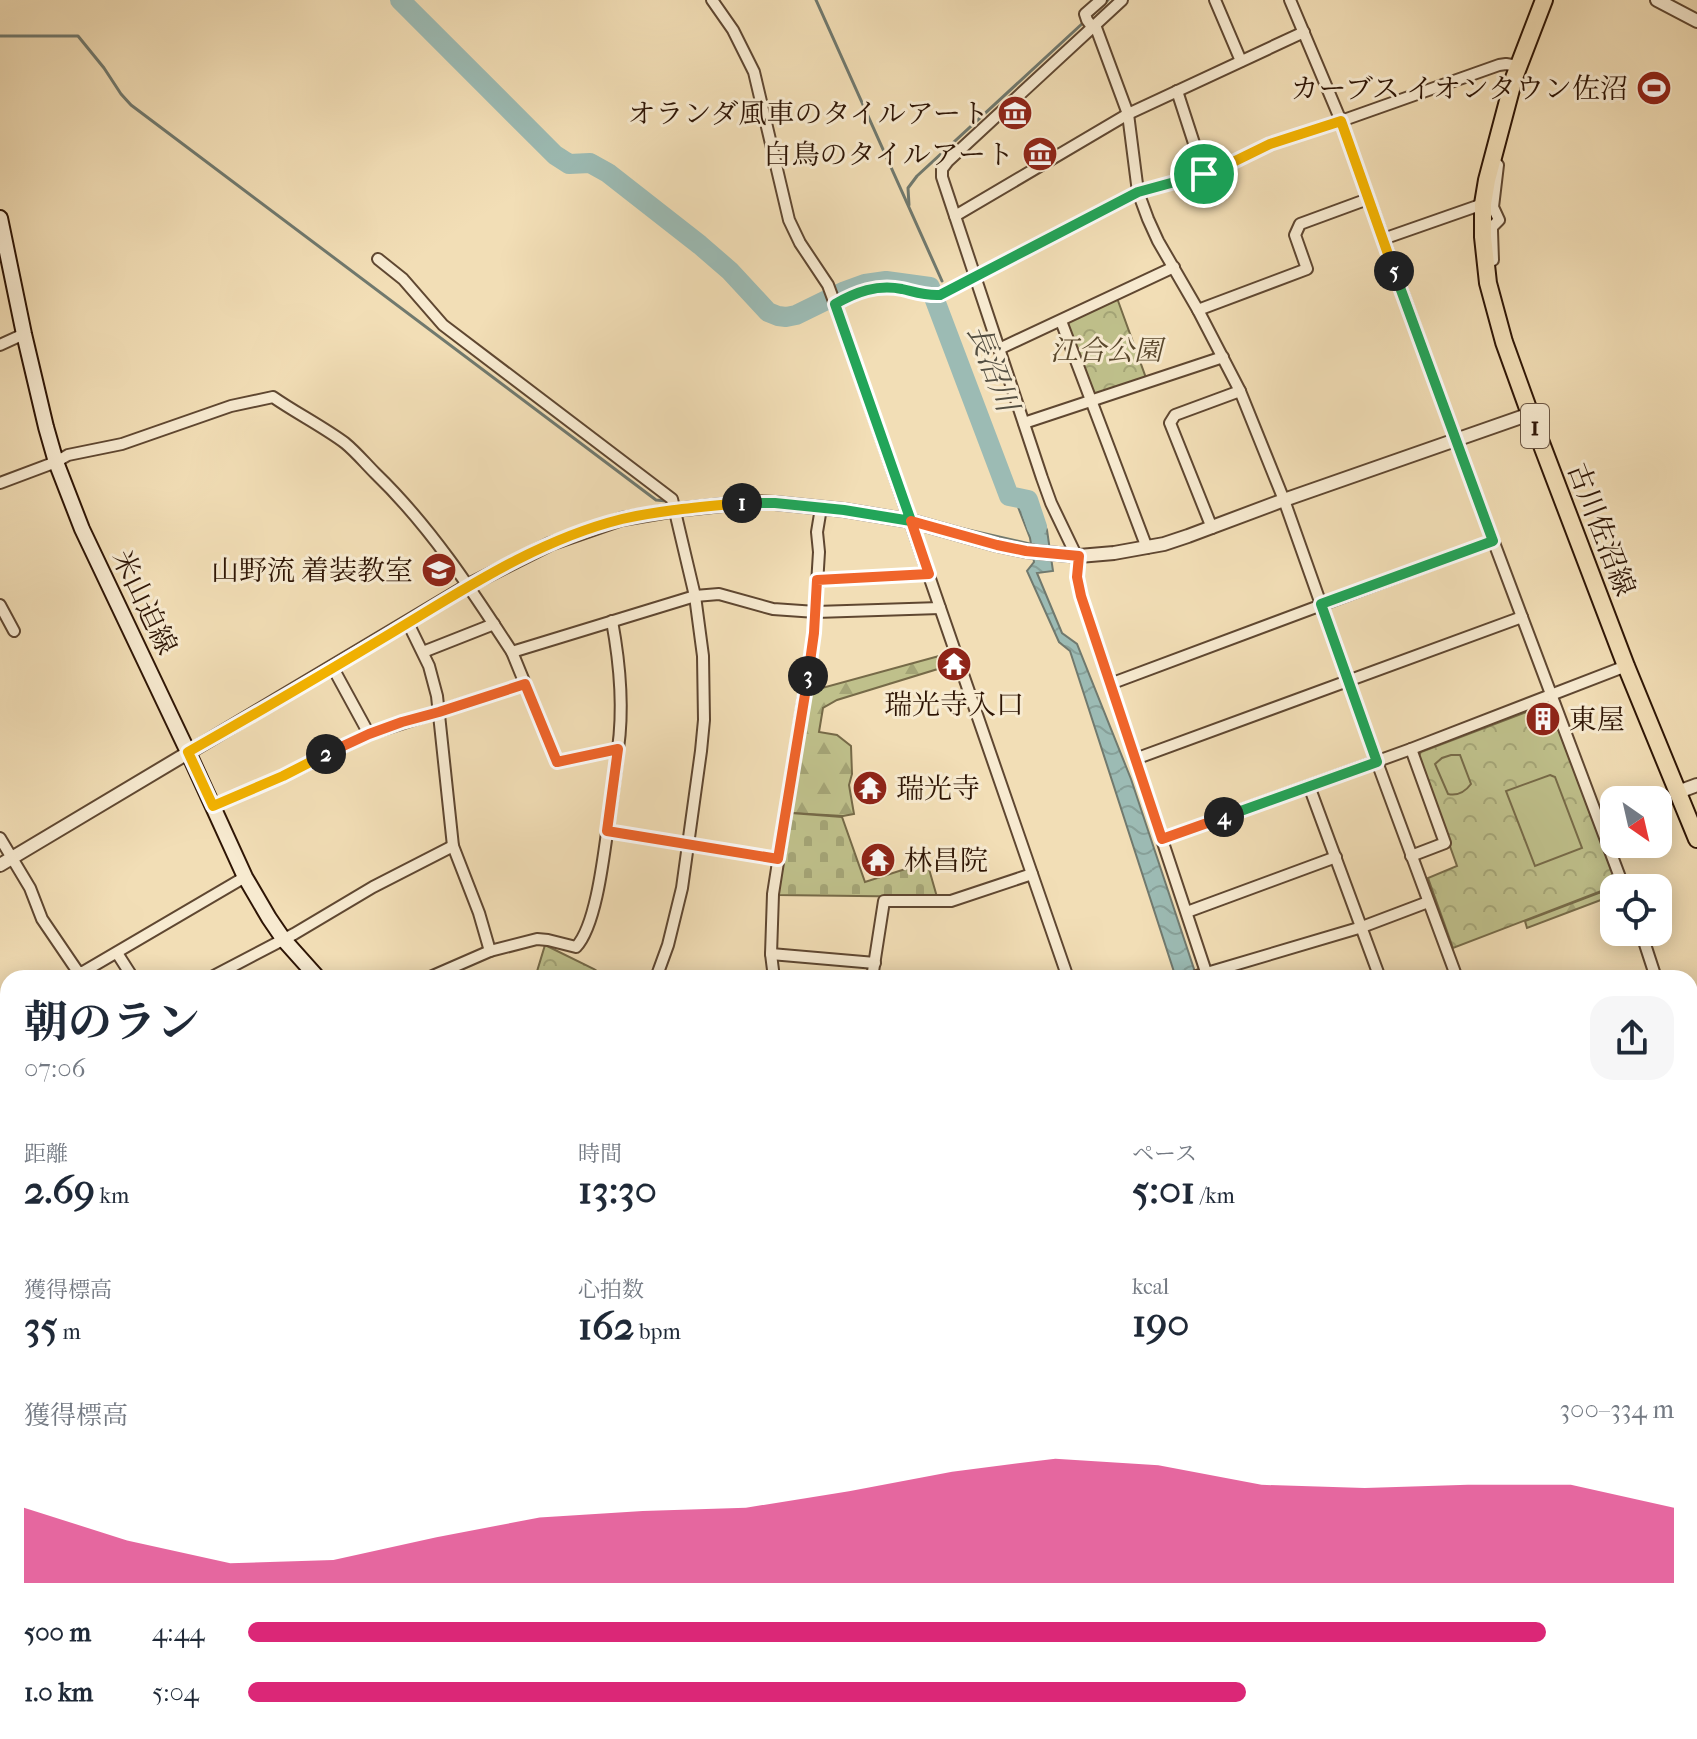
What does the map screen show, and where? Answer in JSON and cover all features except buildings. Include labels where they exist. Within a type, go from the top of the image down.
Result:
[{"type":"main road","name":"古川佐沼線","points":[[1544,0],[1518,66],[1487,180],[1483,204],[1485,266],[1491,301],[1530,414],[1626,666],[1697,839]]},
{"type":"main road","name":"米山迫線","points":[[0,218],[46,427],[56,462],[93,553],[245,877],[284,940],[311,970]]},
{"type":"street","points":[[712,0],[733,30],[754,72],[789,220],[800,243],[828,285],[1065,970]]},
{"type":"street","points":[[1101,0],[1085,14],[1128,114],[1138,192],[1158,241],[1240,391],[1284,500],[1454,970]]},
{"type":"street","points":[[1122,0],[1091,23],[944,165],[942,177],[1051,503],[1073,555],[1078,584],[1187,912],[1200,970]]},
{"type":"street","points":[[1215,0],[1241,61]]},
{"type":"street","points":[[1290,0],[1341,121],[1455,439],[1619,874]]},
{"type":"street","points":[[1657,0],[1697,21]]},
{"type":"street","points":[[955,216],[1128,114],[1304,32]]},
{"type":"street","points":[[833,299],[890,287],[934,295],[975,277],[1138,192],[1204,174],[1270,144],[1499,65],[1518,66]]},
{"type":"street","points":[[1177,91],[1204,174]]},
{"type":"street","points":[[1495,313],[1492,227],[1499,220],[1493,207],[1503,115]]},
{"type":"street","points":[[1198,310],[1307,269],[1295,235],[1300,224],[1368,199]]},
{"type":"street","points":[[1383,239],[1483,204]]},
{"type":"street","points":[[378,259],[403,279],[443,325],[672,499],[695,596],[703,656],[704,720],[677,916],[659,970]]},
{"type":"street","points":[[999,349],[1174,267]]},
{"type":"street","points":[[1061,321],[1147,548]]},
{"type":"street","points":[[0,345],[24,334]]},
{"type":"street","points":[[1024,423],[1223,357]]},
{"type":"street","points":[[1212,528],[1170,423],[1175,415],[1240,391]]},
{"type":"street","points":[[0,483],[68,455],[122,444],[231,406],[273,397],[345,444],[428,530],[469,585],[512,652],[557,762],[618,749]]},
{"type":"street","points":[[0,865],[469,585],[550,544],[622,519],[750,502],[844,510],[911,521],[1026,551],[1073,555],[1123,552],[1164,544],[1212,528],[1530,414]]},
{"type":"street","points":[[773,970],[773,894],[809,669],[816,612],[817,532],[821,508]]},
{"type":"street","points":[[1110,684],[1493,541]]},
{"type":"street","points":[[817,580],[929,574]]},
{"type":"street","points":[[512,652],[695,596],[719,594],[773,609],[816,612],[940,608]]},
{"type":"street","points":[[0,605],[14,631]]},
{"type":"street","points":[[1135,759],[1522,617]]},
{"type":"street","points":[[450,970],[490,951],[537,939],[576,947],[581,943],[598,890],[622,708],[619,657],[612,621]]},
{"type":"street","points":[[408,623],[429,666],[437,696],[453,846],[490,951]]},
{"type":"street","points":[[423,652],[494,624]]},
{"type":"street","points":[[1162,839],[1377,762],[1626,666]]},
{"type":"street","points":[[333,668],[369,734]]},
{"type":"street","points":[[213,806],[369,734],[525,684]]},
{"type":"street","points":[[1411,749],[1445,843],[1411,856]]},
{"type":"street","points":[[1678,792],[1697,785]]},
{"type":"street","points":[[1309,786],[1377,970]]},
{"type":"street","points":[[607,831],[778,859]]},
{"type":"street","points":[[0,838],[30,888],[42,919],[76,970]]},
{"type":"street","points":[[226,970],[453,846]]},
{"type":"street","points":[[1187,912],[1336,857]]},
{"type":"street","points":[[874,970],[884,901],[951,901],[1032,874]]},
{"type":"street","points":[[87,970],[245,877]]},
{"type":"street","points":[[1221,970],[1362,927],[1428,902]]},
{"type":"street","points":[[1646,946],[1653,970]]},
{"type":"street","points":[[117,953],[128,970]]},
{"type":"street","points":[[771,954],[875,963]]},
{"type":"green space","name":"江合公園","points":[[1117,298],[1146,378],[1093,396],[1066,323]]},
{"type":"green space","points":[[950,653],[954,664],[837,700],[823,708],[819,732],[837,735],[851,746],[852,774],[849,785],[854,814],[791,813],[811,691]]},
{"type":"green space","points":[[1545,705],[1550,706],[1600,840],[1600,858],[1607,858],[1613,874],[1600,874],[1600,892],[1453,948],[1428,878],[1457,866],[1418,757],[1421,752]]},
{"type":"green space","points":[[1451,755],[1460,755],[1471,784],[1455,794],[1448,794],[1435,764]]},
{"type":"green space","points":[[1550,775],[1555,777],[1582,848],[1535,866],[1506,791]]},
{"type":"green space","points":[[791,813],[842,817],[865,882],[927,862],[937,897],[778,895]]},
{"type":"green space","points":[[1600,892],[1600,900],[1527,928],[1525,921]]},
{"type":"green space","points":[[545,945],[596,970],[537,970]]},
{"type":"water","points":[[1035,500],[1047,530],[1053,571],[1037,573],[1062,633],[1077,644],[1131,779],[1194,970],[1173,970],[1070,651],[1059,642],[1027,571],[1034,562],[1030,538],[1018,507]]},
{"type":"waterway","name":"長沼川","points":[[400,0],[555,155],[569,164],[590,163],[608,173],[730,271],[768,312],[786,317],[796,315],[865,284],[886,281],[930,287],[1009,496],[1028,500],[1037,527]]},
{"type":"waterway","points":[[816,0],[942,281]]},
{"type":"waterway","points":[[1090,17],[1108,0]]},
{"type":"waterway","points":[[909,205],[908,188],[917,176],[1084,22]]},
{"type":"waterway","points":[[0,36],[78,36],[131,105],[656,500],[667,501]]},
{"type":"waterway","points":[[955,527],[1034,545]]},
{"type":"place","name":"カーブス イオンタウン佐沼","points":[[1654,88]]},
{"type":"place","name":"オランダ風車のタイルアート","points":[[1015,113]]},
{"type":"place","name":"白鳥のタイルアート","points":[[1040,154]]},
{"type":"place","name":"山野流 着装教室","points":[[439,570]]},
{"type":"place","name":"瑞光寺入口","points":[[954,664]]},
{"type":"place","name":"東屋","points":[[1543,719]]},
{"type":"place","name":"瑞光寺","points":[[870,788]]},
{"type":"place","name":"林昌院","points":[[878,860]]},
{"type":"route","points":[[1204,174],[1138,192],[940,295],[929,296],[890,287],[859,292],[835,304],[911,521],[844,510],[750,502],[622,519],[550,544],[469,585],[188,752],[213,806],[369,734],[525,684],[557,762],[618,749],[607,831],[778,859],[809,669],[817,580],[929,574],[911,521],[997,545],[1079,556],[1077,577],[1081,596],[1162,839],[1377,762],[1321,604],[1493,541],[1341,121],[1270,144],[1204,174]]}]
